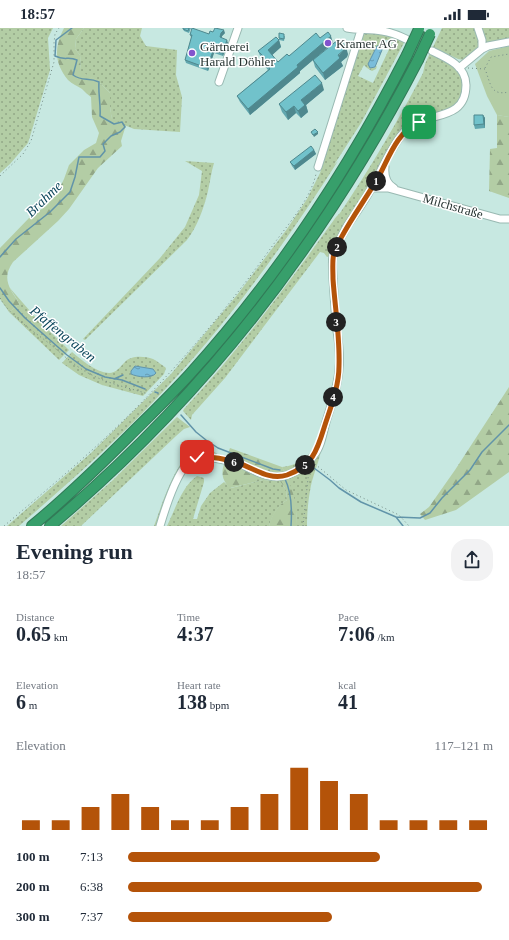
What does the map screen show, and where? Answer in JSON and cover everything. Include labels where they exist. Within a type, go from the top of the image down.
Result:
[{"type":"highway","points":[[32,526],[80,485],[169,396],[230,326],[270,276],[354,150],[407,55],[420,28]]},
{"type":"highway","points":[[50,526],[115,468],[170,413],[230,346],[275,289],[310,242],[345,190],[394,105],[432,31]]},
{"type":"street","points":[[219,82],[238,28]]},
{"type":"street","points":[[346,28],[393,33],[406,39]]},
{"type":"street","points":[[478,28],[482,40],[482,49]]},
{"type":"street","points":[[318,167],[361,30]]},
{"type":"street","points":[[459,68],[482,49],[488,46],[509,42]]},
{"type":"street","points":[[160,526],[176,482],[186,465],[197,457],[208,456],[239,463],[274,477],[287,475],[309,462],[316,453],[340,368],[334,307],[334,252],[372,188],[398,139],[412,125],[447,114],[460,105],[465,97],[466,80],[459,68],[449,59],[432,50]]},
{"type":"street","points":[[385,164],[384,171],[386,179],[390,186],[398,191]]},
{"type":"street","name":"Milchstraße","points":[[372,188],[382,187],[500,219],[509,219]]},
{"type":"path","points":[[0,176],[23,154],[31,141],[54,62],[55,34],[59,28]]},
{"type":"path","points":[[509,54],[491,57],[485,69],[494,90],[497,93],[501,94],[509,92]]},
{"type":"path","points":[[459,68],[485,69]]},
{"type":"path","points":[[4,526],[104,439],[210,327],[252,274],[306,198],[314,183],[318,167]]},
{"type":"path","points":[[0,298],[23,322],[85,371],[98,378],[148,394]]},
{"type":"path","points":[[303,526],[309,462]]},
{"type":"path","points":[[309,462],[346,490],[399,516],[409,526]]},
{"type":"green space","points":[[0,28],[53,28],[48,38],[50,70],[28,143],[0,173]]},
{"type":"green space","points":[[64,28],[84,28],[76,39],[75,49],[80,55],[81,71],[99,82],[110,93],[112,119],[126,125],[121,141],[122,146],[98,168],[69,209],[58,221],[13,262],[9,268],[7,279],[10,289],[20,304],[9,312],[0,299],[0,248],[29,218],[46,206],[57,193],[69,165],[84,150],[96,143],[99,133],[92,117],[91,97],[68,80],[63,74],[58,61],[58,42]]},
{"type":"green space","points":[[84,28],[142,28],[140,36],[146,46],[177,50],[176,75],[182,97],[180,132],[134,129],[112,120],[110,93],[99,82],[81,72],[80,55],[75,49],[76,39]]},
{"type":"green space","points":[[442,28],[477,28],[480,47],[464,60],[458,59],[433,47]]},
{"type":"green space","points":[[480,28],[509,28],[509,40],[486,44],[484,43]]},
{"type":"green space","points":[[363,32],[392,37],[389,40],[382,40],[380,44],[383,46],[382,48],[380,46],[376,48],[368,64],[374,68],[377,66],[376,69],[372,71],[364,65],[358,76],[373,83],[392,43],[399,38],[405,41],[361,123],[334,165],[338,161],[252,286],[180,373],[122,433],[19,526],[7,526],[91,453],[171,374],[237,295],[287,229],[307,199],[320,173]]},
{"type":"green space","points":[[509,46],[509,117],[497,115],[487,96],[475,64],[489,51]]},
{"type":"green space","points":[[430,53],[454,67],[461,75],[463,97],[457,106],[406,126],[330,256],[327,257],[324,253],[320,252],[225,378],[192,415],[191,420],[183,411],[184,409],[225,363],[263,316],[340,213],[404,109],[423,73]]},
{"type":"green space","points":[[497,115],[509,117],[509,198],[489,191],[490,149],[497,148]]},
{"type":"green space","points":[[185,161],[214,163],[208,191],[200,217],[194,229],[187,240],[85,340],[83,339],[160,258],[185,227],[199,195],[202,171]]},
{"type":"green space","points":[[9,287],[37,319],[69,350],[59,360],[9,312],[20,304]]},
{"type":"green space","points":[[72,352],[89,365],[109,373],[118,370],[127,360],[133,357],[146,357],[153,359],[166,368],[164,374],[143,396],[102,385],[79,375],[62,363]]},
{"type":"green space","points":[[509,387],[509,472],[456,510],[425,520],[420,514],[429,507],[455,470]]},
{"type":"green space","points":[[177,417],[190,427],[184,429],[176,436],[81,526],[61,526],[113,480]]},
{"type":"green space","points":[[198,443],[222,457],[200,454],[191,457],[182,465],[158,526],[154,526],[166,492],[176,471]]},
{"type":"green space","points":[[230,448],[282,467],[294,495],[297,526],[269,526],[275,511],[287,500],[286,490],[280,481],[263,480],[230,488],[223,478],[223,469]]},
{"type":"green space","points":[[313,449],[321,451],[311,486],[307,526],[297,526],[293,496],[282,467],[300,462]]},
{"type":"green space","points":[[197,476],[204,478],[204,482],[193,519],[197,519],[201,506],[210,493],[224,482],[231,488],[263,480],[280,481],[286,490],[287,500],[276,511],[269,526],[167,526],[183,492]]},
{"type":"water","points":[[377,46],[380,46],[382,50],[375,67],[370,68],[368,64]]},
{"type":"water","points":[[135,366],[153,369],[156,373],[148,377],[140,377],[131,374],[131,371]]},
{"type":"building","points":[[183,28],[189,28],[188,31]]},
{"type":"building","points":[[192,28],[209,34],[210,31],[213,32],[215,28],[224,30],[220,37],[227,40],[222,53],[213,51],[207,68],[185,60],[192,35],[190,35]]},
{"type":"building","points":[[328,32],[331,36],[297,65],[298,67],[248,109],[237,96],[270,69],[262,59],[264,57],[258,51],[276,37],[279,40],[268,50],[278,62],[287,54],[289,56],[316,33],[320,38]]},
{"type":"building","points":[[279,33],[284,34],[284,39],[279,38]]},
{"type":"building","points":[[339,39],[346,47],[338,55],[340,58],[323,73],[313,60]]},
{"type":"building","points":[[315,75],[322,83],[301,100],[305,105],[298,111],[294,106],[286,112],[279,104]]},
{"type":"building","points":[[474,115],[483,115],[484,124],[474,125]]},
{"type":"building","points":[[315,129],[318,132],[313,135],[311,132]]},
{"type":"building","points":[[311,146],[314,150],[294,166],[290,162]]},
{"type":"waterway","name":"Brahme","points":[[0,257],[16,239],[50,212],[70,192],[79,157],[100,157],[105,151],[103,144],[111,136],[120,132],[125,127],[122,122],[114,124],[100,116],[99,82],[73,75],[77,60],[55,56],[56,40],[72,28]]},
{"type":"waterway","name":"Pfaffengraben","points":[[0,288],[9,301],[25,318],[67,355],[86,369],[105,377],[122,380],[145,389]]},
{"type":"waterway","name":"Pfaffengraben","points":[[114,379],[123,375]]},
{"type":"waterway","name":"Pfaffengraben","points":[[181,415],[196,432],[218,448],[273,469],[280,470]]},
{"type":"waterway","points":[[396,517],[420,518],[430,513],[442,498],[470,470],[482,452],[509,425]]},
{"type":"waterway","name":"Pfaffengraben","points":[[314,468],[339,488],[361,502],[396,517],[403,526]]},
{"type":"waterway","points":[[285,479],[290,496],[291,526]]},
{"type":"place","name":"Kramer AG","points":[[328,43]]},
{"type":"place","name":"Gärtnerei Harald Döhler","points":[[192,53]]},
{"type":"route","points":[[197,457],[208,456],[239,463],[266,475],[280,477],[300,469],[308,463],[316,453],[328,416],[340,368],[334,307],[334,252],[372,188],[398,139],[412,125],[419,122]]}]
